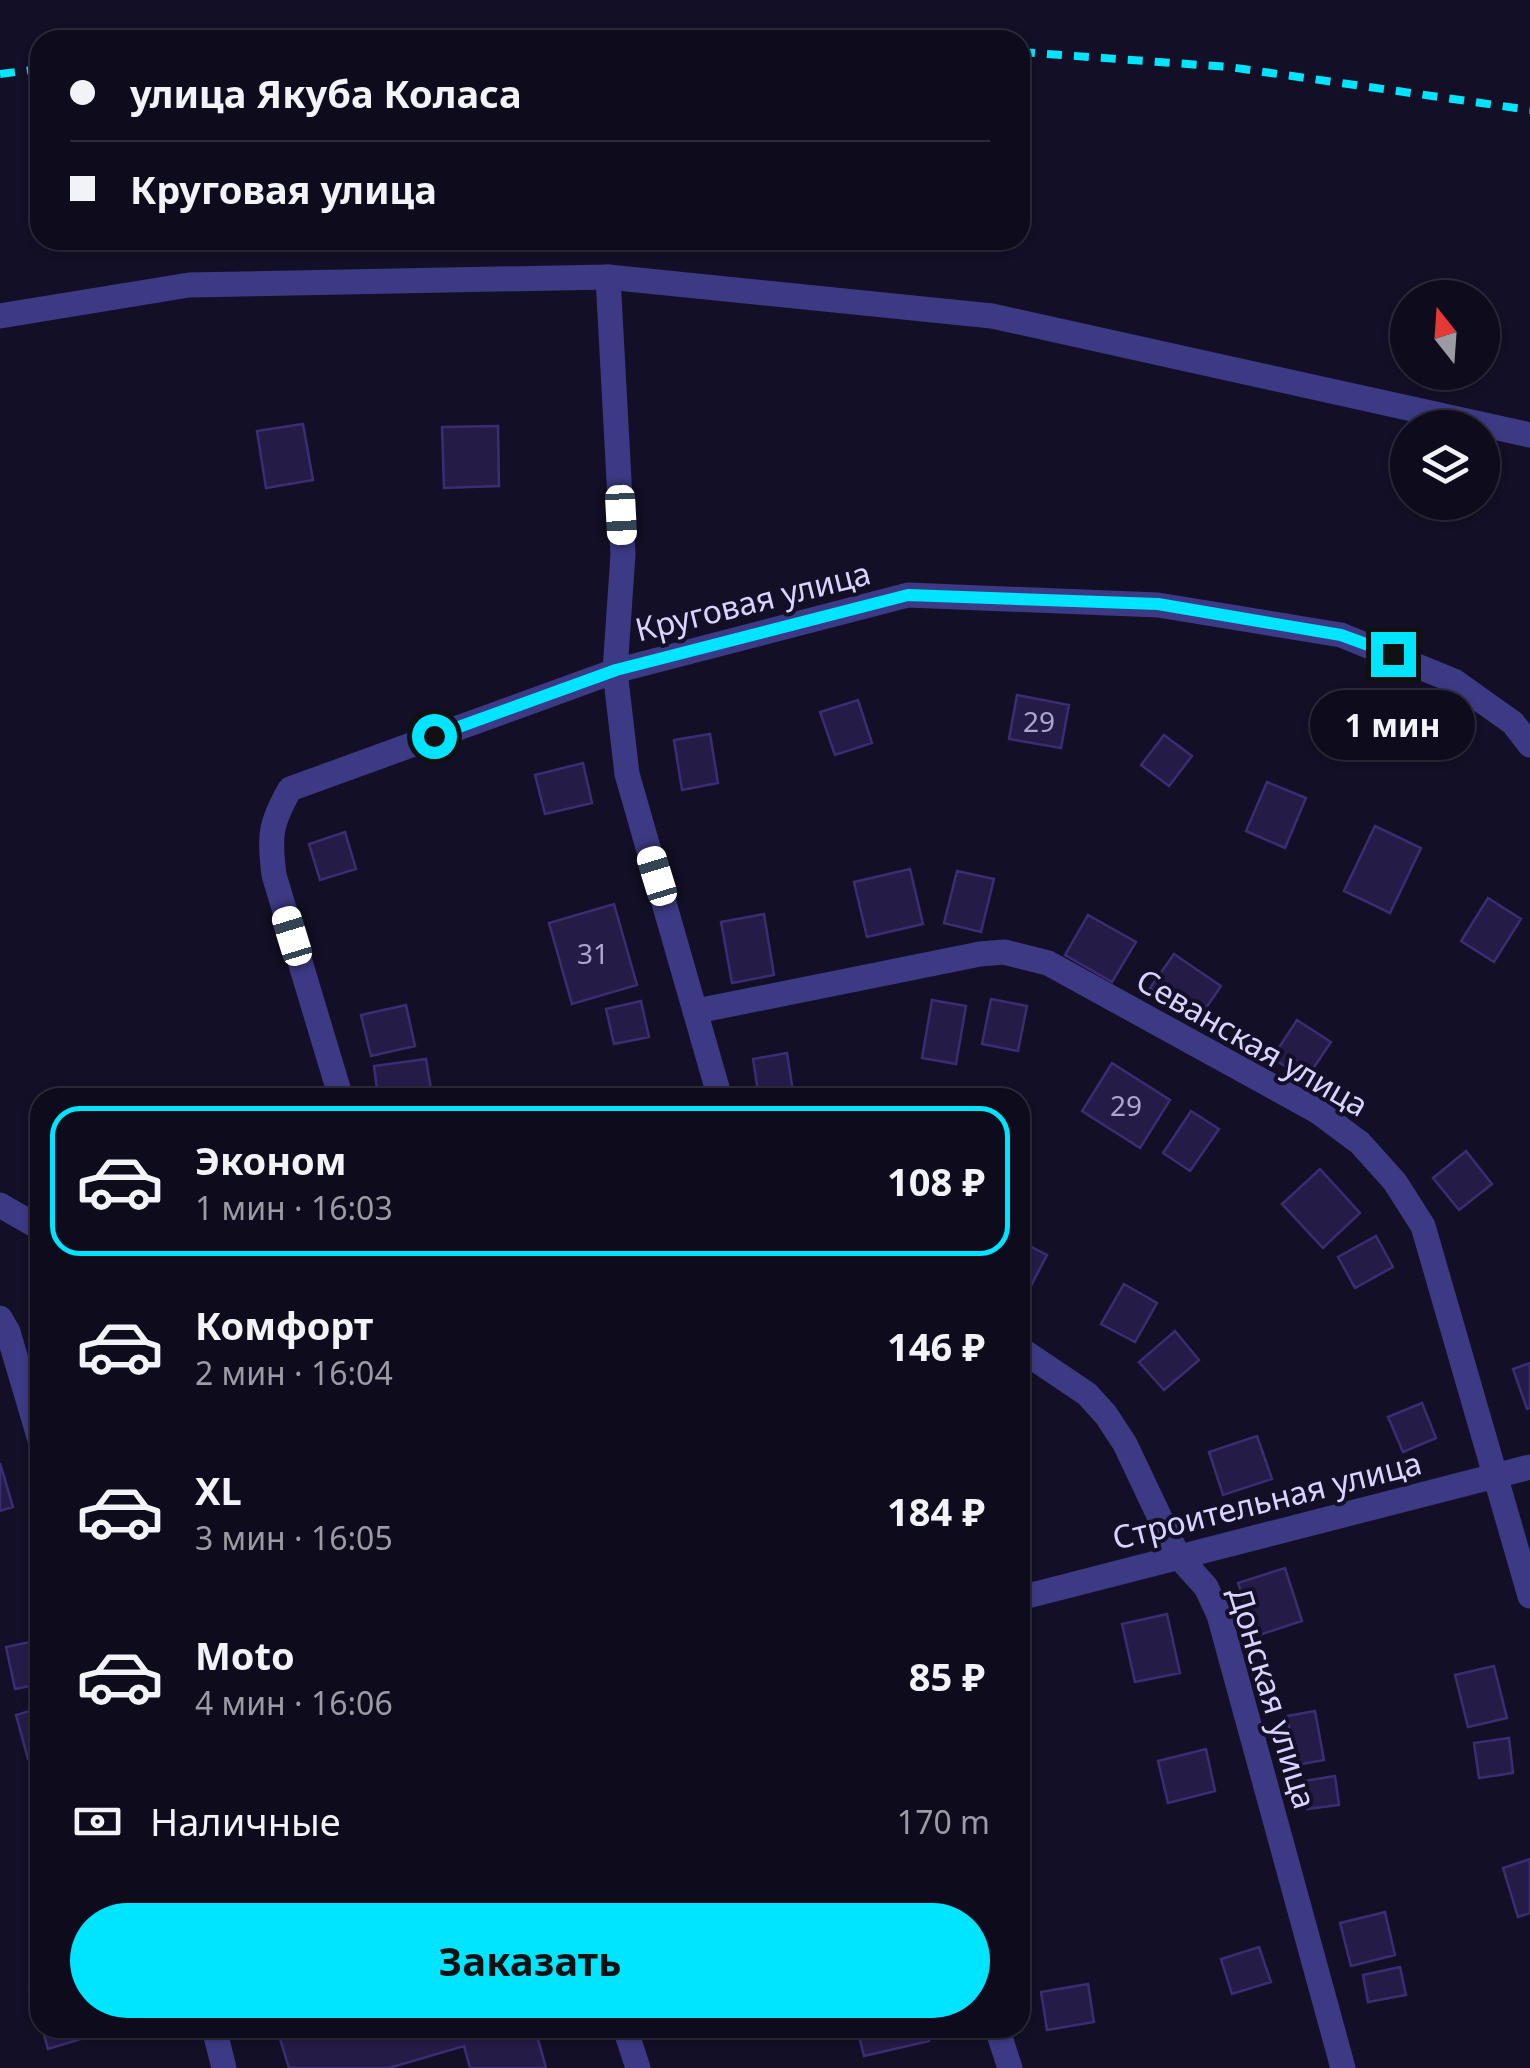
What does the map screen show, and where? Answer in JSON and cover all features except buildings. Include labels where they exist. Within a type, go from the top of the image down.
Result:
[{"type":"street","points":[[608,277],[623,554],[616,670],[627,774],[717,1088]]},
{"type":"street","points":[[0,316],[188,285],[608,277],[992,316],[1530,435]]},
{"type":"street","name":"Круговая улица","points":[[338,1088],[274,876],[270,846],[274,817],[290,790],[616,670],[908,595],[1158,604],[1341,635],[1393,654],[1454,682],[1514,723],[1530,745]]},
{"type":"street","name":"Севанская улица","points":[[697,1011],[954,958],[1004,952],[1048,963],[1317,1111],[1360,1143],[1395,1182],[1423,1226],[1530,1596]]},
{"type":"street","points":[[0,1205],[30,1224]]},
{"type":"street","points":[[0,1318],[8,1332],[30,1406]]},
{"type":"street","name":"Донская улица","points":[[1030,1357],[1087,1394],[1106,1415],[1125,1444],[1178,1556],[1206,1587],[1219,1615],[1343,2068]]},
{"type":"street","name":"Строительная улица","points":[[1030,1595],[1530,1467]]},
{"type":"street","points":[[216,2038],[224,2068]]},
{"type":"street","points":[[628,2038],[638,2068]]},
{"type":"street","points":[[1000,2038],[1010,2068]]},
{"type":"railway","points":[[1030,53],[1229,67],[1530,110]]},
{"type":"railway","points":[[0,74],[30,70]]},
{"type":"route","points":[[434,736],[616,670],[908,595],[1158,604],[1341,635],[1393,654]]}]
